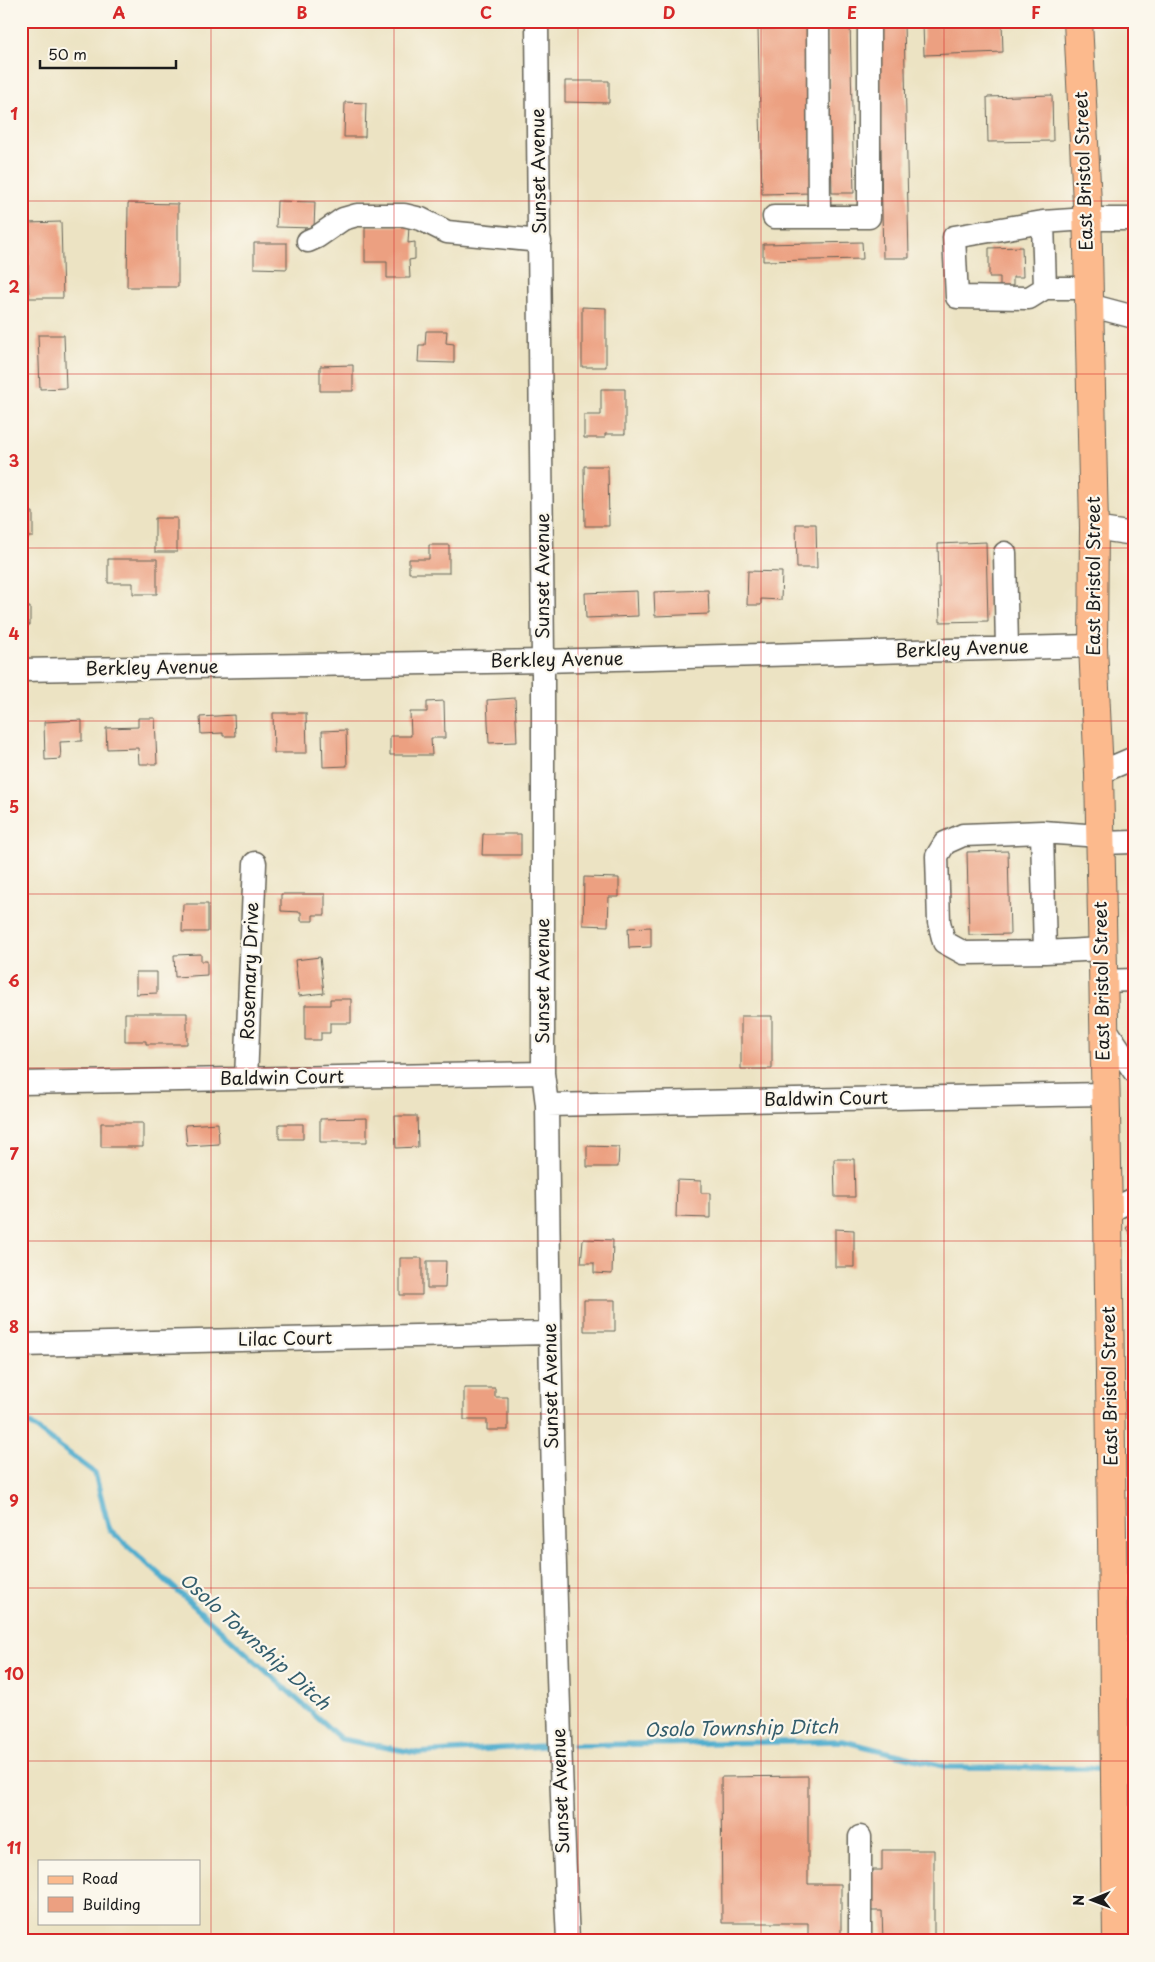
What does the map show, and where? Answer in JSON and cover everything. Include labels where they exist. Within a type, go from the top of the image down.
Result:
[{"type":"main road","name":"East Bristol Street","points":[[1078,21],[1087,212],[1094,528],[1093,646],[1099,772],[1104,1094],[1124,1785],[1123,1928]]},
{"type":"street","name":"Sunset Avenue","points":[[537,21],[543,661],[544,1073],[547,1105],[559,1747],[568,1941]]},
{"type":"street","points":[[818,21],[819,217]]},
{"type":"street","points":[[774,216],[869,217],[869,21]]},
{"type":"street","points":[[1134,204],[954,237],[957,297],[1029,298],[1045,288],[1089,297],[1134,317]]},
{"type":"street","points":[[1087,212],[1134,219]]},
{"type":"street","points":[[308,241],[343,219],[356,216],[404,215],[422,219],[447,232],[540,241]]},
{"type":"street","points":[[1043,222],[1045,288]]},
{"type":"street","points":[[1094,528],[1134,534]]},
{"type":"street","points":[[1005,553],[1007,648]]},
{"type":"street","name":"Berkley Avenue","points":[[21,670],[543,661],[1093,646]]},
{"type":"street","points":[[1099,772],[1134,758]]},
{"type":"street","points":[[1042,832],[1045,952]]},
{"type":"street","points":[[1102,949],[964,953],[944,942],[939,922],[937,856],[945,843],[963,835],[1042,832],[1134,842]]},
{"type":"street","name":"Rosemary Drive","points":[[246,1079],[255,863]]},
{"type":"street","points":[[1102,980],[1134,980]]},
{"type":"street","points":[[1103,1025],[1134,1071]]},
{"type":"street","name":"Baldwin Court","points":[[21,1083],[544,1073]]},
{"type":"street","name":"Baldwin Court","points":[[547,1105],[1104,1094]]},
{"type":"street","points":[[1108,1212],[1134,1199]]},
{"type":"street","name":"Lilac Court","points":[[21,1345],[550,1333]]},
{"type":"street","points":[[860,1837],[860,1941]]},
{"type":"building","points":[[828,21],[850,21],[854,193],[832,193]]},
{"type":"building","points":[[878,21],[904,21],[909,258],[883,258]]},
{"type":"building","points":[[1002,21],[1003,52],[924,55],[923,24]]},
{"type":"building","points":[[809,28],[812,193],[762,194],[758,29]]},
{"type":"building","points":[[565,81],[609,81],[609,103],[565,102]]},
{"type":"building","points":[[1052,95],[1053,141],[988,142],[987,97]]},
{"type":"building","points":[[345,102],[366,103],[365,137],[344,137]]},
{"type":"building","points":[[277,201],[315,202],[314,228],[276,227]]},
{"type":"building","points":[[128,203],[178,204],[178,287],[127,287]]},
{"type":"building","points":[[61,222],[63,298],[29,298],[27,223]]},
{"type":"building","points":[[365,226],[409,226],[408,243],[415,242],[415,259],[409,260],[410,278],[387,278],[387,262],[365,262]]},
{"type":"building","points":[[862,242],[863,259],[763,261],[763,244]]},
{"type":"building","points":[[254,243],[287,243],[287,269],[254,268]]},
{"type":"building","points":[[1022,247],[1023,277],[1013,277],[1013,289],[1000,289],[1000,277],[989,277],[989,248]]},
{"type":"building","points":[[582,307],[606,308],[606,367],[582,367]]},
{"type":"building","points":[[426,331],[447,331],[446,343],[454,344],[454,363],[418,362],[419,345],[425,345]]},
{"type":"building","points":[[38,335],[64,335],[66,388],[40,389]]},
{"type":"building","points":[[353,365],[353,391],[320,391],[320,366]]},
{"type":"building","points":[[601,389],[625,389],[625,434],[605,434],[605,438],[584,438],[584,415],[601,415]]},
{"type":"building","points":[[584,466],[608,466],[609,526],[585,526]]},
{"type":"building","points":[[21,512],[33,512],[33,537],[21,537]]},
{"type":"building","points":[[155,518],[177,518],[177,552],[155,552]]},
{"type":"building","points":[[796,524],[816,524],[817,568],[797,568]]},
{"type":"building","points":[[986,542],[988,621],[940,622],[938,544]]},
{"type":"building","points":[[429,545],[449,545],[449,573],[409,573],[409,559],[429,559]]},
{"type":"building","points":[[108,559],[157,559],[157,594],[133,594],[133,583],[108,583]]},
{"type":"building","points":[[748,571],[782,572],[781,600],[761,599],[761,605],[747,605]]},
{"type":"building","points":[[708,590],[709,614],[655,616],[654,592]]},
{"type":"building","points":[[637,591],[638,616],[586,618],[585,593]]},
{"type":"building","points":[[21,607],[30,607],[30,625],[21,625]]},
{"type":"building","points":[[515,698],[517,742],[489,743],[487,700]]},
{"type":"building","points":[[444,701],[445,738],[431,738],[432,755],[390,755],[390,736],[411,736],[410,712],[427,712],[427,702]]},
{"type":"building","points":[[273,713],[306,713],[307,753],[274,753]]},
{"type":"building","points":[[234,715],[235,736],[223,736],[223,733],[201,734],[200,717]]},
{"type":"building","points":[[138,718],[155,718],[157,764],[139,764],[138,748],[107,749],[106,728],[138,727]]},
{"type":"building","points":[[82,720],[82,741],[60,742],[61,759],[45,760],[44,722]]},
{"type":"building","points":[[346,730],[347,766],[323,767],[322,731]]},
{"type":"building","points":[[483,834],[521,834],[521,855],[482,855]]},
{"type":"building","points":[[1008,851],[1010,934],[969,935],[967,852]]},
{"type":"building","points":[[584,877],[619,878],[619,897],[609,897],[608,926],[583,925]]},
{"type":"building","points":[[281,894],[325,894],[325,915],[313,915],[313,921],[301,921],[301,912],[281,911]]},
{"type":"building","points":[[183,904],[208,904],[208,932],[182,932]]},
{"type":"building","points":[[651,927],[651,947],[629,948],[628,928]]},
{"type":"building","points":[[201,954],[201,961],[207,961],[207,975],[175,977],[174,955]]},
{"type":"building","points":[[320,957],[324,993],[299,996],[295,960]]},
{"type":"building","points":[[136,972],[157,972],[157,993],[136,994]]},
{"type":"building","points":[[330,999],[351,999],[351,1023],[330,1023],[330,1033],[321,1033],[321,1040],[305,1040],[305,1005],[330,1005]]},
{"type":"building","points":[[125,1013],[187,1013],[187,1044],[146,1044],[146,1041],[125,1041]]},
{"type":"building","points":[[741,1016],[772,1016],[772,1069],[741,1069]]},
{"type":"building","points":[[395,1116],[417,1116],[418,1147],[396,1148]]},
{"type":"building","points":[[367,1118],[367,1142],[320,1142],[320,1119]]},
{"type":"building","points":[[101,1123],[143,1123],[143,1147],[101,1147]]},
{"type":"building","points":[[218,1123],[219,1144],[187,1146],[185,1125]]},
{"type":"building","points":[[279,1124],[303,1124],[303,1139],[279,1139]]},
{"type":"building","points":[[587,1146],[619,1147],[618,1167],[587,1167]]},
{"type":"building","points":[[834,1159],[854,1159],[855,1197],[835,1197]]},
{"type":"building","points":[[677,1180],[701,1181],[701,1193],[710,1193],[710,1218],[676,1217]]},
{"type":"building","points":[[1134,1222],[1134,1240],[1126,1228]]},
{"type":"building","points":[[835,1229],[854,1230],[854,1267],[835,1267]]},
{"type":"building","points":[[583,1239],[613,1240],[612,1274],[594,1273],[594,1263],[581,1263]]},
{"type":"building","points":[[400,1258],[422,1258],[422,1295],[400,1295]]},
{"type":"building","points":[[427,1261],[446,1261],[445,1288],[427,1288]]},
{"type":"building","points":[[584,1300],[615,1300],[615,1331],[584,1331]]},
{"type":"building","points":[[464,1388],[495,1388],[495,1397],[508,1397],[508,1430],[487,1430],[487,1420],[464,1420]]},
{"type":"building","points":[[808,1776],[808,1884],[841,1884],[841,1941],[808,1941],[808,1923],[722,1923],[721,1777]]},
{"type":"building","points":[[882,1850],[934,1850],[934,1941],[883,1941],[882,1911],[870,1911],[870,1870],[882,1870]]},
{"type":"waterway","name":"Osolo Township Ditch","points":[[21,1417],[95,1473],[109,1529],[341,1739],[417,1753],[544,1746]]},
{"type":"waterway","name":"Osolo Township Ditch","points":[[574,1745],[843,1741],[947,1767],[1086,1768],[1109,1771]]},
{"type":"waterway","points":[[1123,1774],[1134,1775]]}]
